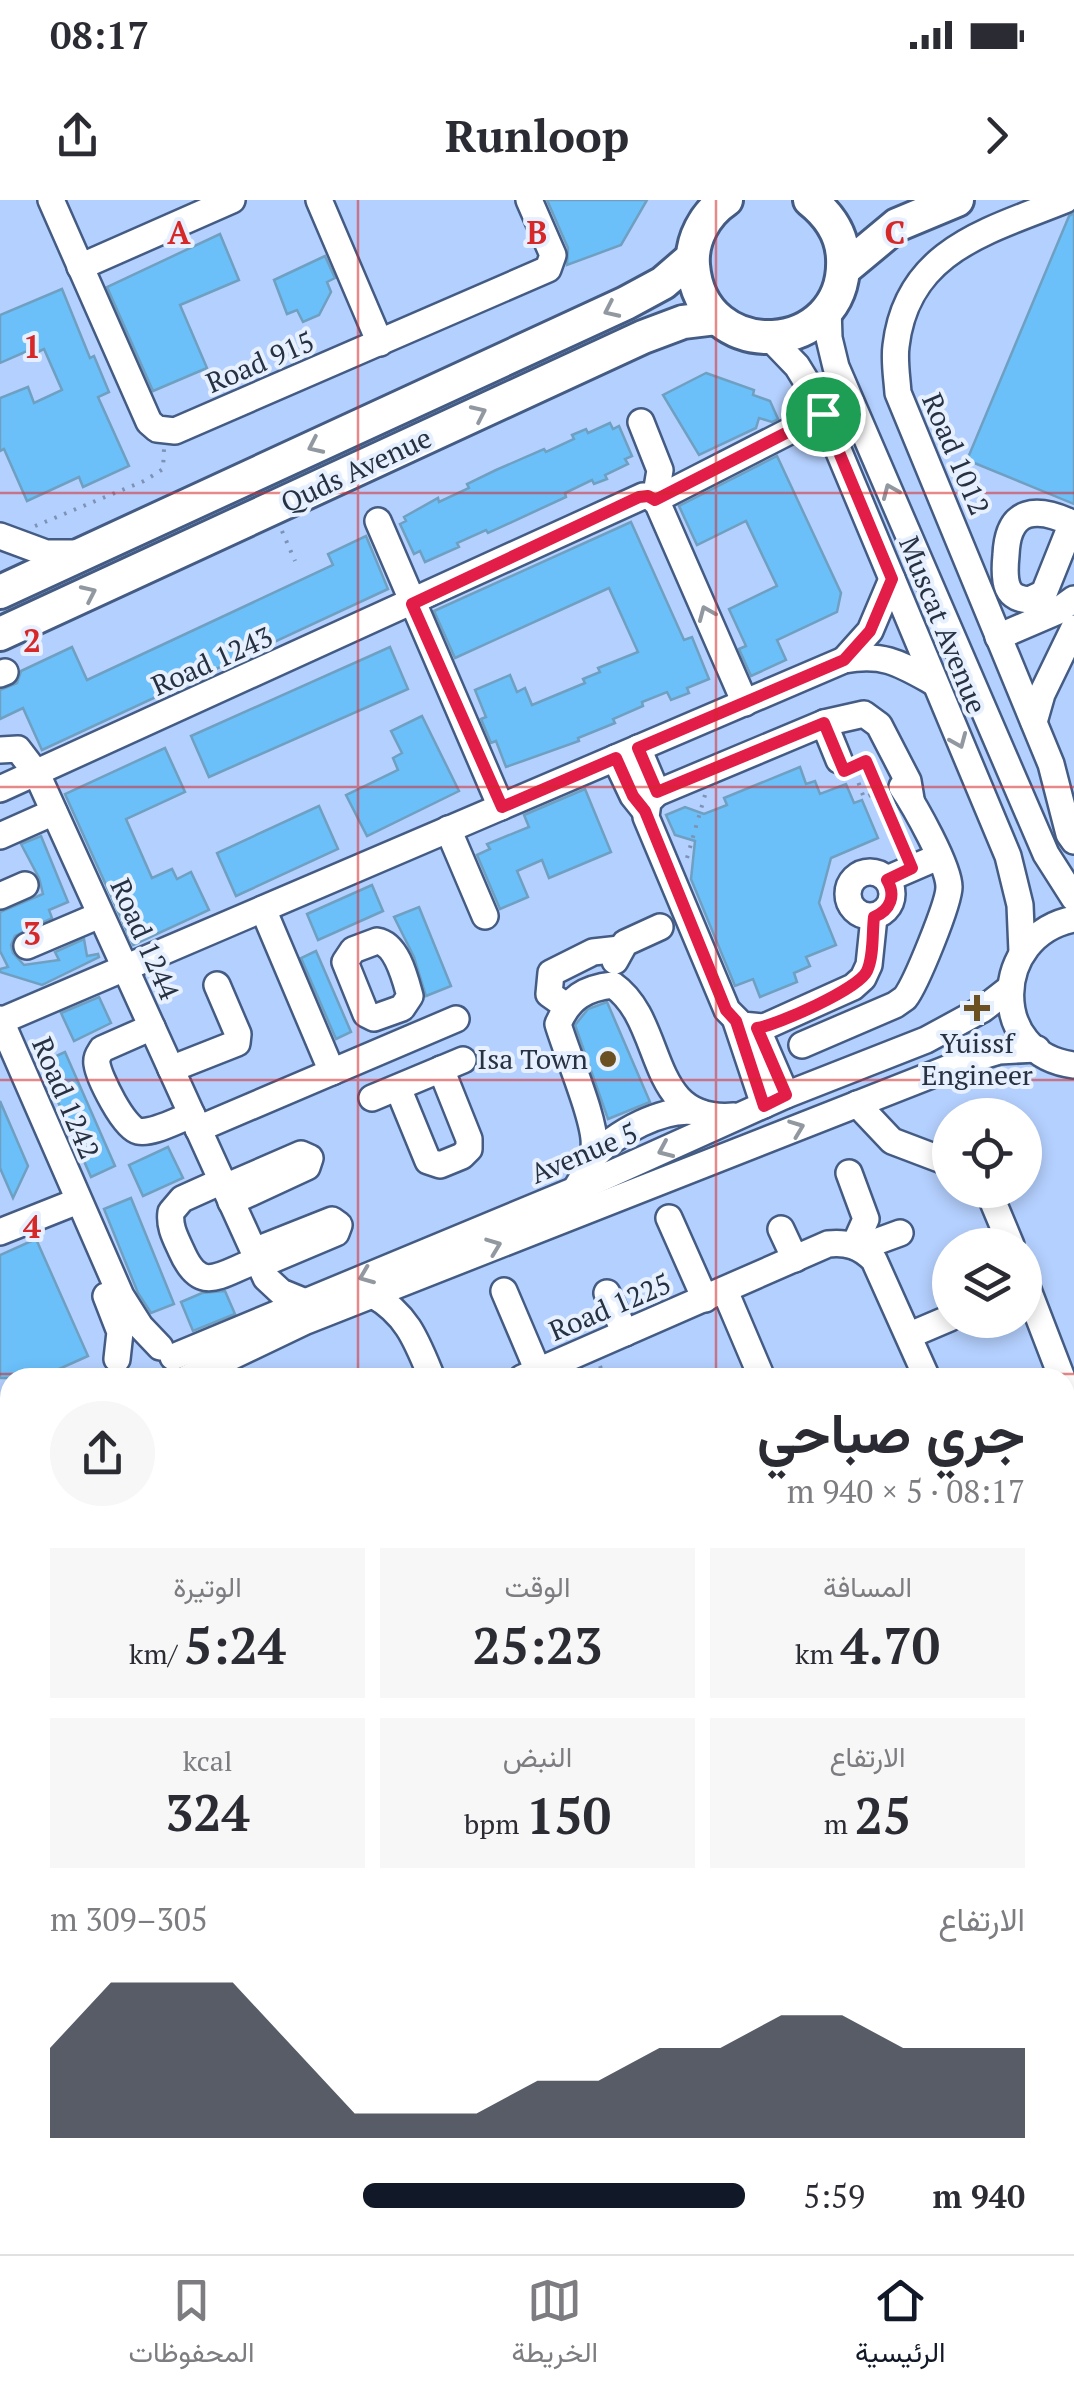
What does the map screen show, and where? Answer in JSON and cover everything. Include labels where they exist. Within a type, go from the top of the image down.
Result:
[{"type":"main road","points":[[726,200],[706,220],[696,238],[692,258],[694,280],[702,300],[716,318],[741,334],[770,338],[803,330],[836,296],[843,270],[839,237],[832,222],[810,200]]},
{"type":"main road","points":[[843,270],[897,225],[957,200]]},
{"type":"main road","name":"Quds Avenue","points":[[0,592],[626,303],[663,283],[692,258]]},
{"type":"main road","name":"Quds Avenue","points":[[0,634],[643,337],[683,322],[716,318]]},
{"type":"street","points":[[51,200],[149,422],[165,432]]},
{"type":"street","points":[[80,267],[232,200]]},
{"type":"street","points":[[319,200],[380,343]]},
{"type":"street","name":"Road 915","points":[[165,432],[548,270],[552,255],[529,200]]},
{"type":"street","name":"Road 1012","points":[[1065,200],[965,240],[924,274],[904,311],[895,348],[898,392],[1051,764],[1074,841]]},
{"type":"street","name":"Muscat Avenue","points":[[828,308],[836,367],[1046,854],[1074,898]]},
{"type":"street","name":"Muscat Avenue","points":[[770,338],[796,366],[823,414],[1008,856],[1020,905],[1022,952]]},
{"type":"street","name":"Road 1243","points":[[39,778],[823,414]]},
{"type":"street","points":[[664,491],[674,464],[656,457],[636,424],[745,703]]},
{"type":"street","points":[[378,521],[502,807]]},
{"type":"street","points":[[8,540],[46,553],[84,552]]},
{"type":"street","points":[[844,660],[870,631],[892,579]]},
{"type":"street","points":[[1001,645],[1074,599]]},
{"type":"street","points":[[1001,645],[1074,618]]},
{"type":"street","points":[[1034,722],[1042,694],[1074,628]]},
{"type":"street","points":[[0,1020],[844,660],[866,656],[890,659],[933,682]]},
{"type":"street","points":[[651,802],[824,723],[842,717],[869,716],[879,725],[897,785],[938,857],[949,884],[948,896],[912,987],[901,1002],[802,1045]]},
{"type":"street","points":[[824,723],[839,760]]},
{"type":"street","points":[[0,750],[18,748],[39,778]]},
{"type":"street","points":[[626,753],[651,802],[670,873],[726,1010],[746,1024],[775,1100]]},
{"type":"street","points":[[0,789],[39,778]]},
{"type":"street","points":[[0,800],[39,778]]},
{"type":"street","name":"Road 1244","points":[[39,778],[259,1263]]},
{"type":"street","points":[[0,836],[54,812]]},
{"type":"street","points":[[448,830],[454,872],[485,916]]},
{"type":"street","points":[[883,868],[891,902],[882,914],[874,917],[858,914],[848,893],[861,874],[883,868],[912,868],[938,857]]},
{"type":"street","points":[[0,896],[26,885]]},
{"type":"street","points":[[263,909],[332,1072]]},
{"type":"street","points":[[27,946],[100,915]]},
{"type":"street","points":[[746,1024],[842,992],[858,982],[867,972],[874,917]]},
{"type":"street","points":[[1072,1067],[1037,1049],[1019,1028],[1010,1002],[1010,988],[1022,952],[1040,932],[1074,919]]},
{"type":"street","points":[[613,985],[613,966],[625,943],[660,927]]},
{"type":"street","points":[[566,1006],[549,994],[548,979],[556,968],[593,952],[620,950]]},
{"type":"street","points":[[574,1190],[591,1160],[595,1143],[558,1024],[566,1006],[577,996],[596,987],[613,985],[624,993],[637,1012],[672,1090],[686,1107],[701,1113]]},
{"type":"street","points":[[171,1069],[237,1043],[238,1034],[217,986]]},
{"type":"street","name":"Avenue 5","points":[[175,1365],[303,1301],[574,1190],[739,1115],[926,1040],[983,1009],[1010,988]]},
{"type":"street","points":[[842,992],[856,1022]]},
{"type":"street","points":[[372,1098],[404,1085],[452,1065],[469,1149],[440,1165],[428,1161],[404,1085],[396,1044],[385,1015]]},
{"type":"street","points":[[152,1026],[102,1048],[97,1059],[124,1122],[145,1132],[195,1122],[332,1072],[456,1018]]},
{"type":"street","name":"Road 1242","points":[[0,1020],[130,1312],[175,1365]]},
{"type":"street","points":[[926,1040],[910,1061],[867,1080],[857,1104],[892,1141],[932,1157]]},
{"type":"street","name":"Avenue 5","points":[[175,1365],[306,1322],[985,1055],[1037,1049]]},
{"type":"street","points":[[894,1090],[890,1110],[893,1131],[915,1151]]},
{"type":"street","points":[[591,1160],[612,1140],[665,1115],[685,1110],[717,1117],[739,1115]]},
{"type":"street","points":[[849,1173],[866,1219],[856,1247],[880,1269],[923,1368]]},
{"type":"street","points":[[226,1190],[177,1202],[171,1212],[171,1227],[189,1269],[198,1278],[208,1278],[259,1263]]},
{"type":"street","points":[[2,1228],[78,1201]]},
{"type":"street","name":"Road 1242","points":[[78,1201],[81,1232],[120,1332],[114,1368]]},
{"type":"street","name":"Road 1225","points":[[669,1218],[715,1295]]},
{"type":"street","points":[[782,1229],[795,1259]]},
{"type":"street","name":"Road 1225","points":[[544,1368],[828,1244],[856,1247],[900,1233]]},
{"type":"street","points":[[259,1263],[282,1292],[303,1301]]},
{"type":"street","points":[[257,1321],[259,1263]]},
{"type":"street","points":[[412,1329],[412,1302],[418,1276]]},
{"type":"street","name":"Road 1225","points":[[504,1291],[528,1368]]},
{"type":"street","points":[[607,1292],[625,1334]]},
{"type":"street","points":[[373,1295],[395,1309],[412,1329],[428,1368]]},
{"type":"street","points":[[715,1295],[756,1368]]},
{"type":"street","points":[[910,1335],[932,1326]]},
{"type":"street","points":[[1042,1326],[1058,1368]]},
{"type":"street","points":[[114,1368],[136,1345],[175,1365]]},
{"type":"path","points":[[8,540],[162,469],[165,432]]},
{"type":"path","points":[[286,541],[295,561]]},
{"type":"path","points":[[897,785],[864,798],[852,767],[866,761],[897,785],[912,868]]},
{"type":"path","points":[[670,873],[685,864],[706,794]]},
{"type":"building","points":[[547,200],[647,200],[621,245],[567,265],[568,248]]},
{"type":"building","points":[[1074,213],[1074,504],[967,460],[1069,216]]},
{"type":"building","points":[[220,234],[239,280],[180,305],[207,368],[153,391],[107,287]]},
{"type":"building","points":[[325,256],[335,278],[327,282],[331,292],[319,315],[303,322],[297,310],[287,314],[274,280]]},
{"type":"building","points":[[62,289],[90,358],[94,356],[109,392],[98,397],[129,466],[83,487],[79,477],[27,501],[4,449],[0,451],[0,398],[28,387],[34,403],[62,390],[44,349],[0,363],[0,315]]},
{"type":"building","points":[[706,373],[754,390],[753,395],[770,401],[778,419],[772,422],[759,418],[756,428],[699,455],[663,395]]},
{"type":"building","points":[[610,423],[613,429],[619,426],[632,456],[625,459],[628,464],[605,475],[607,479],[594,484],[592,480],[565,493],[566,497],[457,543],[459,547],[425,562],[420,551],[414,554],[400,524],[406,521],[404,517],[438,498],[439,502],[469,488],[467,484],[496,470],[574,439],[572,435]]},
{"type":"building","points":[[777,456],[841,593],[837,612],[777,640],[786,660],[751,676],[739,649],[746,646],[729,609],[777,586],[746,521],[697,545],[679,506]]},
{"type":"building","points":[[631,522],[684,640],[692,637],[709,679],[671,700],[667,692],[642,702],[643,706],[578,738],[579,741],[506,767],[496,741],[491,743],[481,719],[486,717],[475,690],[510,675],[517,692],[525,688],[532,705],[585,683],[583,679],[600,672],[598,668],[638,652],[609,588],[455,658],[434,611]]},
{"type":"building","points":[[366,536],[388,589],[42,750],[23,708],[0,719],[0,690],[17,683],[21,671],[72,647],[87,680],[333,565],[328,554]]},
{"type":"building","points":[[390,647],[408,689],[209,777],[191,736]]},
{"type":"building","points":[[422,716],[459,791],[367,836],[346,795],[398,770],[393,758],[402,753],[391,731]]},
{"type":"building","points":[[165,748],[185,792],[126,819],[152,878],[172,869],[177,879],[191,872],[209,910],[133,945],[65,794]]},
{"type":"building","points":[[800,767],[806,784],[815,781],[820,794],[846,784],[854,803],[862,800],[878,838],[831,858],[819,903],[836,945],[806,957],[810,966],[794,973],[797,982],[760,997],[753,979],[735,986],[691,879],[695,841],[675,835],[666,815],[685,807],[704,814],[727,805],[724,798]]},
{"type":"building","points":[[585,789],[611,852],[549,878],[542,860],[517,871],[528,897],[500,909],[477,855],[490,849],[487,844],[529,827],[524,815]]},
{"type":"building","points":[[319,806],[338,849],[236,896],[217,853]]},
{"type":"building","points":[[41,836],[68,902],[49,910],[52,918],[15,936],[13,953],[24,965],[59,960],[55,952],[84,939],[87,956],[99,957],[42,985],[0,972],[8,967],[0,951],[0,912],[43,894],[21,844]]},
{"type":"building","points":[[372,885],[383,911],[318,940],[307,914]]},
{"type":"building","points":[[419,907],[451,986],[426,996],[414,957],[394,917]]},
{"type":"building","points":[[316,951],[351,1032],[336,1039],[301,958]]},
{"type":"building","points":[[99,997],[111,1023],[74,1041],[61,1013]]},
{"type":"building","name":"Isa Town","points":[[607,1002],[650,1102],[608,1119],[575,1025],[588,1009]]},
{"type":"building","points":[[65,1052],[115,1166],[91,1177],[41,1063]]},
{"type":"building","points":[[0,1101],[28,1166],[13,1198],[0,1168]]},
{"type":"building","points":[[168,1147],[183,1178],[143,1196],[129,1165]]},
{"type":"building","points":[[131,1198],[174,1304],[151,1313],[138,1293],[104,1209]]},
{"type":"building","points":[[36,1239],[88,1356],[61,1368],[0,1368],[0,1255]]},
{"type":"building","points":[[225,1291],[235,1314],[193,1331],[181,1302],[202,1293]]},
{"type":"place","name":"Yuissf Engineer","points":[[977,1008]]},
{"type":"place","name":"Isa Town","points":[[608,1059]]},
{"type":"route","points":[[823,414],[892,579],[877,619],[844,660],[638,748],[657,792],[824,723],[844,771],[866,761],[912,868],[887,880],[891,902],[882,914],[874,917],[869,966],[863,978],[842,992],[757,1028],[786,1095],[764,1106],[736,1021],[726,1010],[645,811],[633,796],[616,758],[502,807],[412,604],[639,497],[655,500],[823,414]]}]
